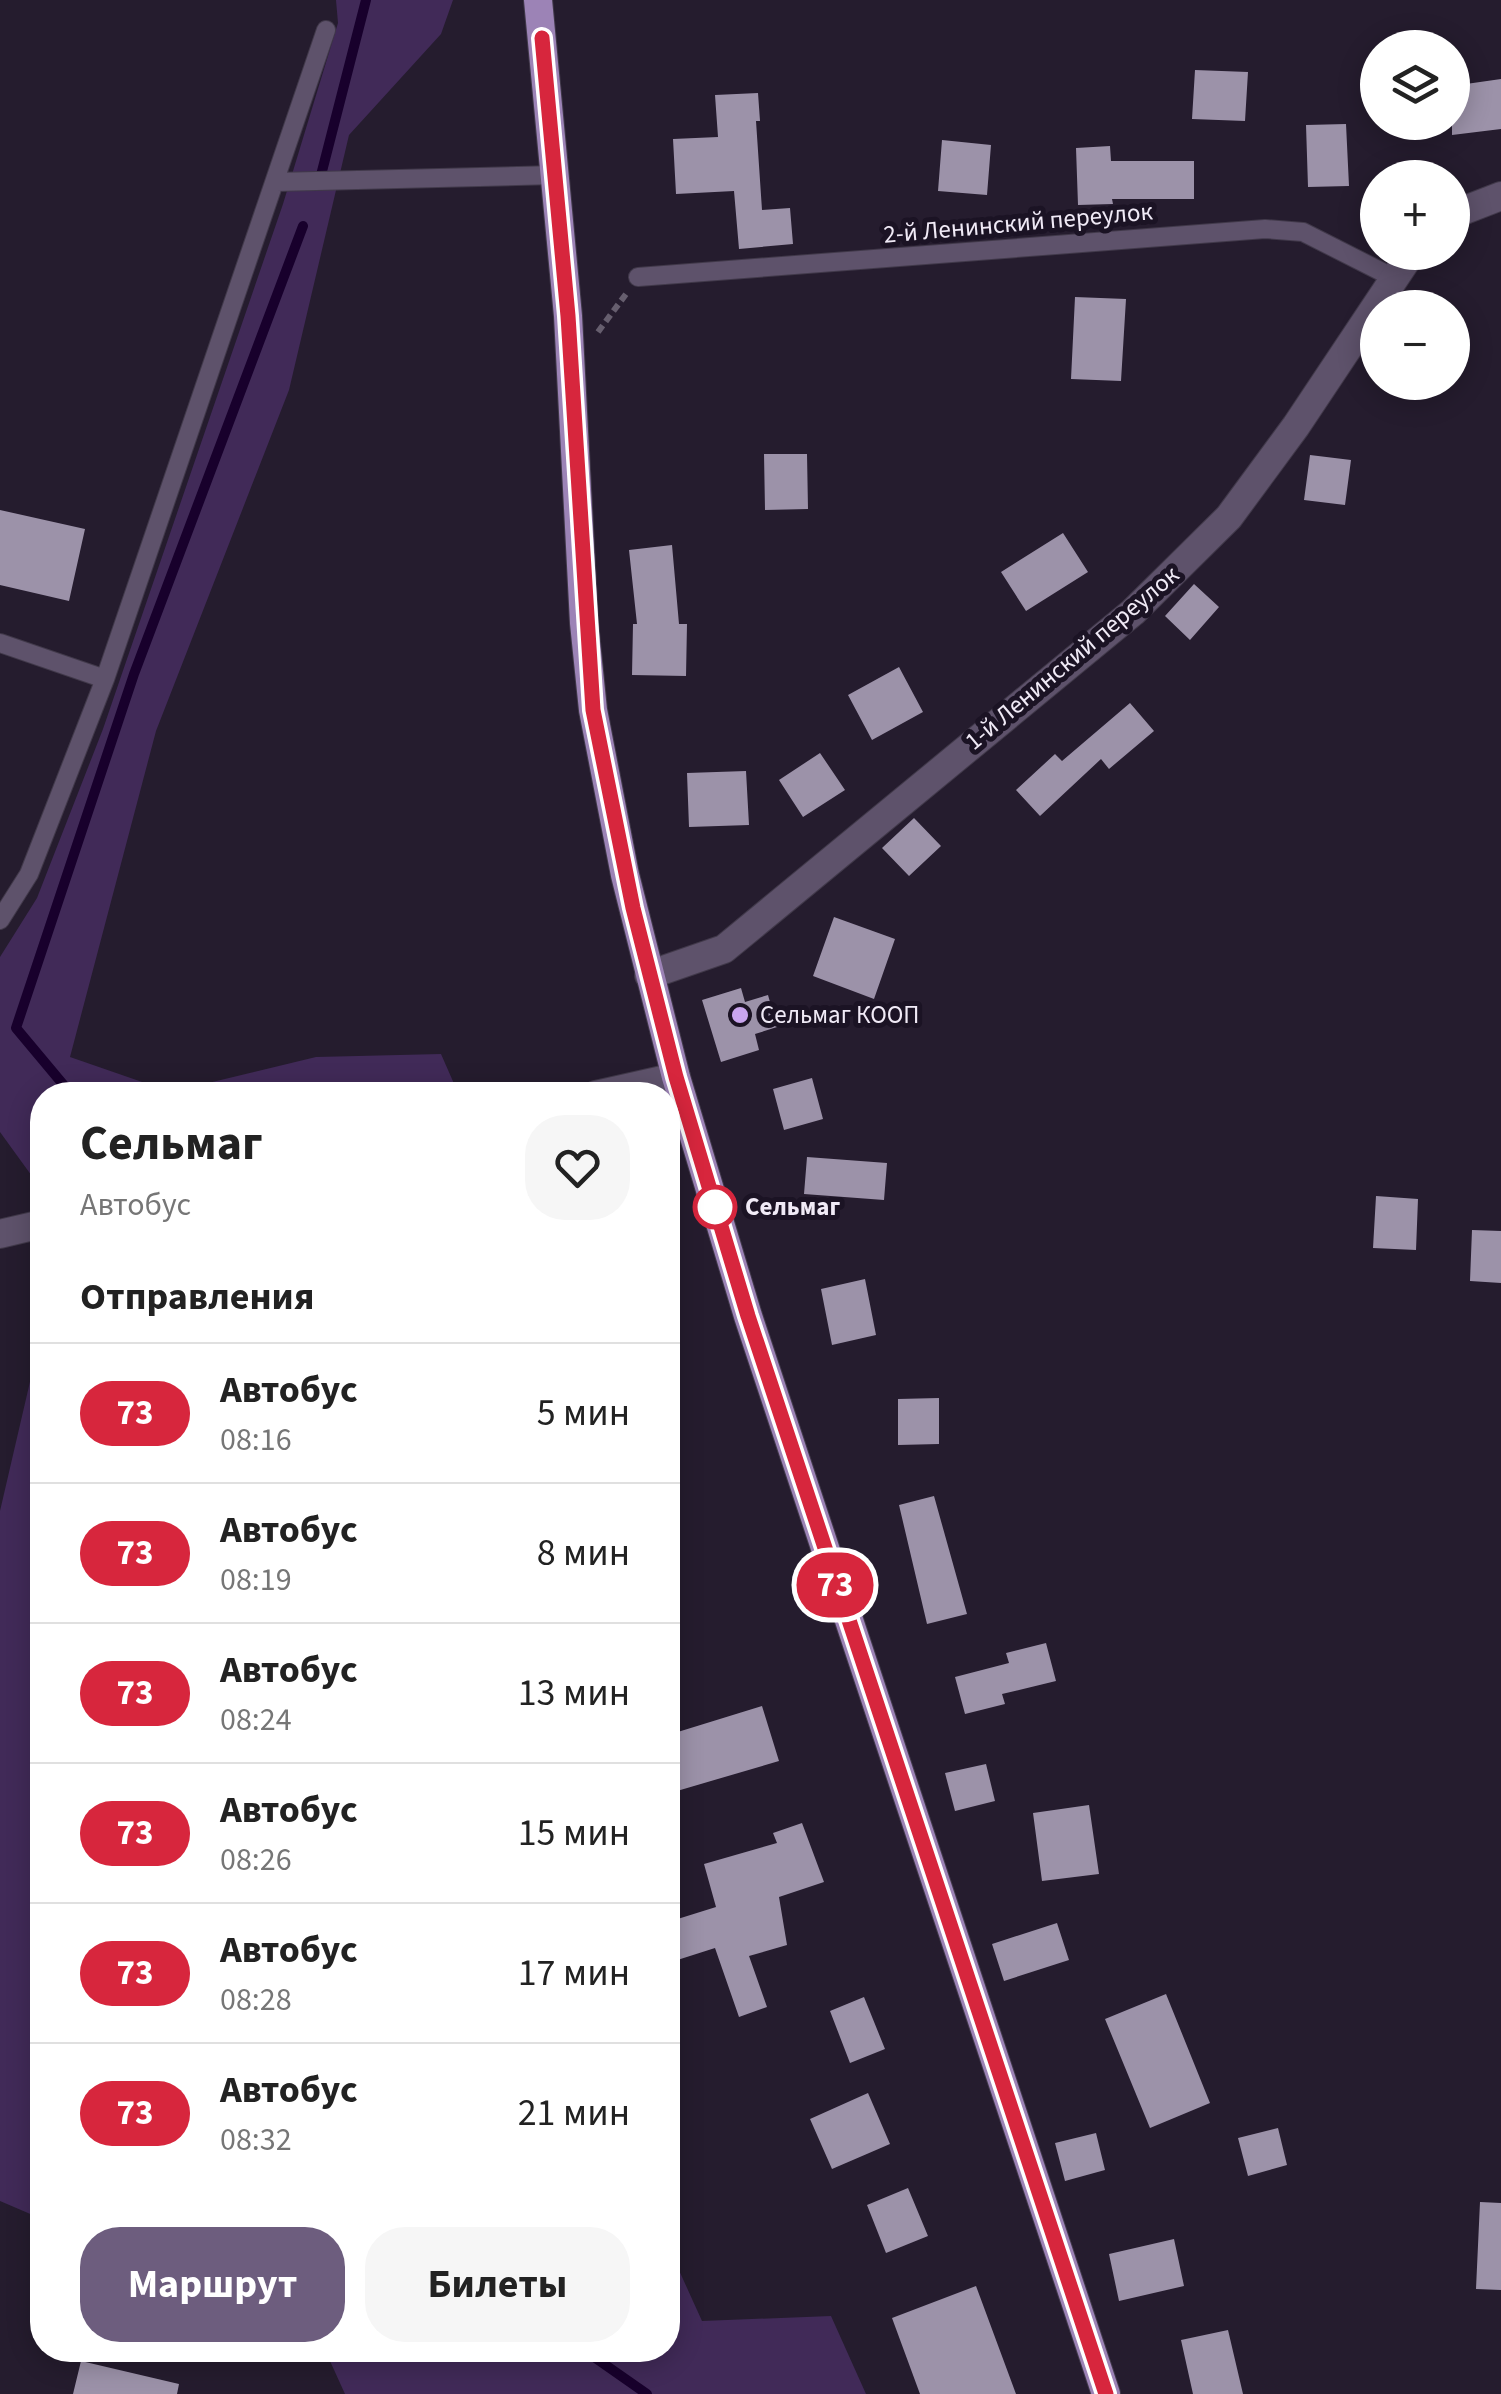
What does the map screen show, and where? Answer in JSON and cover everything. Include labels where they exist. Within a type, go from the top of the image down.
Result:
[{"type":"main road","points":[[538,0],[556,175],[593,710],[649,975],[678,1082]]},
{"type":"main road","points":[[680,1090],[821,1544],[1106,2394]]},
{"type":"street","points":[[1470,208],[1501,196]]},
{"type":"street","name":"1-й Ленинский переулок","points":[[649,975],[724,949],[1134,612],[1229,517],[1296,426],[1398,270]]},
{"type":"street","points":[[654,1082],[676,1077]]},
{"type":"street","points":[[0,1234],[30,1227]]},
{"type":"lane","points":[[0,920],[29,874],[105,679],[326,30]]},
{"type":"lane","points":[[276,182],[556,175]]},
{"type":"lane","name":"2-й Ленинский переулок","points":[[638,277],[1265,229],[1303,232],[1392,277]]},
{"type":"lane","points":[[0,643],[105,679]]},
{"type":"path","points":[[598,351],[598,331],[638,277]]},
{"type":"shaded area","points":[[336,0],[453,0],[441,34],[349,135],[289,390],[156,731],[70,1057],[142,1082],[30,1082],[30,1173],[0,1132],[0,957],[37,898],[103,729],[283,204],[338,23]]},
{"type":"shaded area","points":[[441,1054],[453,1082],[212,1082],[316,1057]]},
{"type":"shaded area","points":[[30,1382],[30,2214],[0,2201],[0,1511]]},
{"type":"shaded area","points":[[680,2272],[702,2321],[831,2316],[866,2394],[345,2394],[330,2362],[680,2362]]},
{"type":"building","points":[[1195,70],[1248,72],[1245,121],[1192,119]]},
{"type":"building","points":[[1501,79],[1501,129],[1470,133],[1470,83]]},
{"type":"building","points":[[758,93],[762,210],[790,208],[793,244],[739,249],[734,191],[676,194],[673,139],[718,137],[715,95]]},
{"type":"building","points":[[1346,124],[1349,186],[1308,187],[1306,125]]},
{"type":"building","points":[[942,140],[991,145],[987,195],[938,191]]},
{"type":"building","points":[[1110,146],[1111,161],[1194,161],[1194,199],[1112,199],[1113,204],[1078,205],[1076,148]]},
{"type":"building","points":[[1075,297],[1126,299],[1121,381],[1071,379]]},
{"type":"building","points":[[764,454],[807,454],[808,509],[765,510]]},
{"type":"building","points":[[1310,455],[1351,460],[1345,505],[1304,500]]},
{"type":"building","points":[[0,510],[85,529],[69,601],[0,585]]},
{"type":"building","points":[[1063,533],[1088,572],[1026,611],[1001,572]]},
{"type":"building","points":[[672,545],[679,624],[687,624],[686,676],[632,675],[633,624],[637,624],[629,550]]},
{"type":"building","points":[[1194,584],[1219,607],[1190,640],[1165,616]]},
{"type":"building","points":[[899,667],[923,712],[872,740],[848,695]]},
{"type":"building","points":[[1130,703],[1154,731],[1109,769],[1101,759],[1040,816],[1016,790],[1055,754],[1062,761]]},
{"type":"building","points":[[820,753],[845,790],[803,817],[779,780]]},
{"type":"building","points":[[746,771],[749,825],[689,827],[687,773]]},
{"type":"building","points":[[914,818],[941,846],[909,876],[882,848]]},
{"type":"building","points":[[834,917],[895,939],[874,999],[813,976]]},
{"type":"building","name":"Сельмаг КООП","points":[[741,988],[745,1002],[768,995],[777,1027],[755,1034],[759,1050],[721,1062],[702,1000]]},
{"type":"building","points":[[812,1078],[823,1119],[784,1130],[773,1089]]},
{"type":"building","points":[[807,1157],[887,1163],[884,1200],[804,1194]]},
{"type":"building","points":[[1376,1196],[1418,1199],[1416,1250],[1373,1248]]},
{"type":"building","points":[[1472,1230],[1501,1231],[1501,1283],[1470,1281]]},
{"type":"building","points":[[865,1279],[876,1335],[832,1345],[821,1289]]},
{"type":"building","points":[[939,1398],[939,1444],[898,1445],[898,1399]]},
{"type":"building","points":[[934,1496],[967,1614],[927,1624],[899,1505]]},
{"type":"building","points":[[1046,1643],[1056,1681],[1002,1694],[1005,1704],[965,1714],[955,1677],[1009,1663],[1006,1653]]},
{"type":"building","points":[[762,1706],[779,1761],[680,1790],[680,1731]]},
{"type":"building","points":[[986,1764],[995,1801],[955,1811],[945,1773]]},
{"type":"building","points":[[1089,1805],[1099,1874],[1042,1881],[1033,1813]]},
{"type":"building","points":[[802,1823],[824,1882],[779,1897],[787,1945],[749,1956],[767,2007],[739,2017],[715,1948],[680,1959],[680,1918],[716,1907],[704,1864],[777,1843],[773,1833]]},
{"type":"building","points":[[1057,1923],[1069,1960],[1004,1981],[992,1944]]},
{"type":"building","points":[[1166,1994],[1210,2103],[1150,2128],[1105,2019]]},
{"type":"building","points":[[864,1997],[885,2049],[850,2063],[830,2011]]},
{"type":"building","points":[[868,2093],[890,2144],[832,2169],[810,2119]]},
{"type":"building","points":[[1278,2128],[1287,2165],[1248,2176],[1238,2138]]},
{"type":"building","points":[[1096,2133],[1105,2170],[1065,2181],[1055,2143]]},
{"type":"building","points":[[908,2188],[928,2236],[886,2253],[867,2205]]},
{"type":"building","points":[[1480,2202],[1501,2203],[1501,2290],[1476,2289]]},
{"type":"building","points":[[1174,2239],[1184,2286],[1119,2301],[1109,2254]]},
{"type":"building","points":[[976,2286],[1016,2394],[920,2394],[892,2318]]},
{"type":"building","points":[[1228,2330],[1243,2394],[1193,2394],[1181,2340]]},
{"type":"building","points":[[81,2362],[179,2384],[177,2394],[73,2394]]},
{"type":"waterway","points":[[320,179],[366,0]]},
{"type":"waterway","points":[[61,1082],[16,1028],[134,674],[303,226]]},
{"type":"waterway","points":[[601,2362],[647,2394]]},
{"type":"bus line","name":"73","points":[[542,38],[568,316],[584,622],[593,710],[633,908],[678,1082]]},
{"type":"bus line","name":"73","points":[[680,1090],[748,1316],[925,1860],[1106,2394]]},
{"type":"place","name":"Сельмаг КООП","points":[[740,1015]]},
{"type":"place","name":"Сельмаг","points":[[715,1207]]}]
